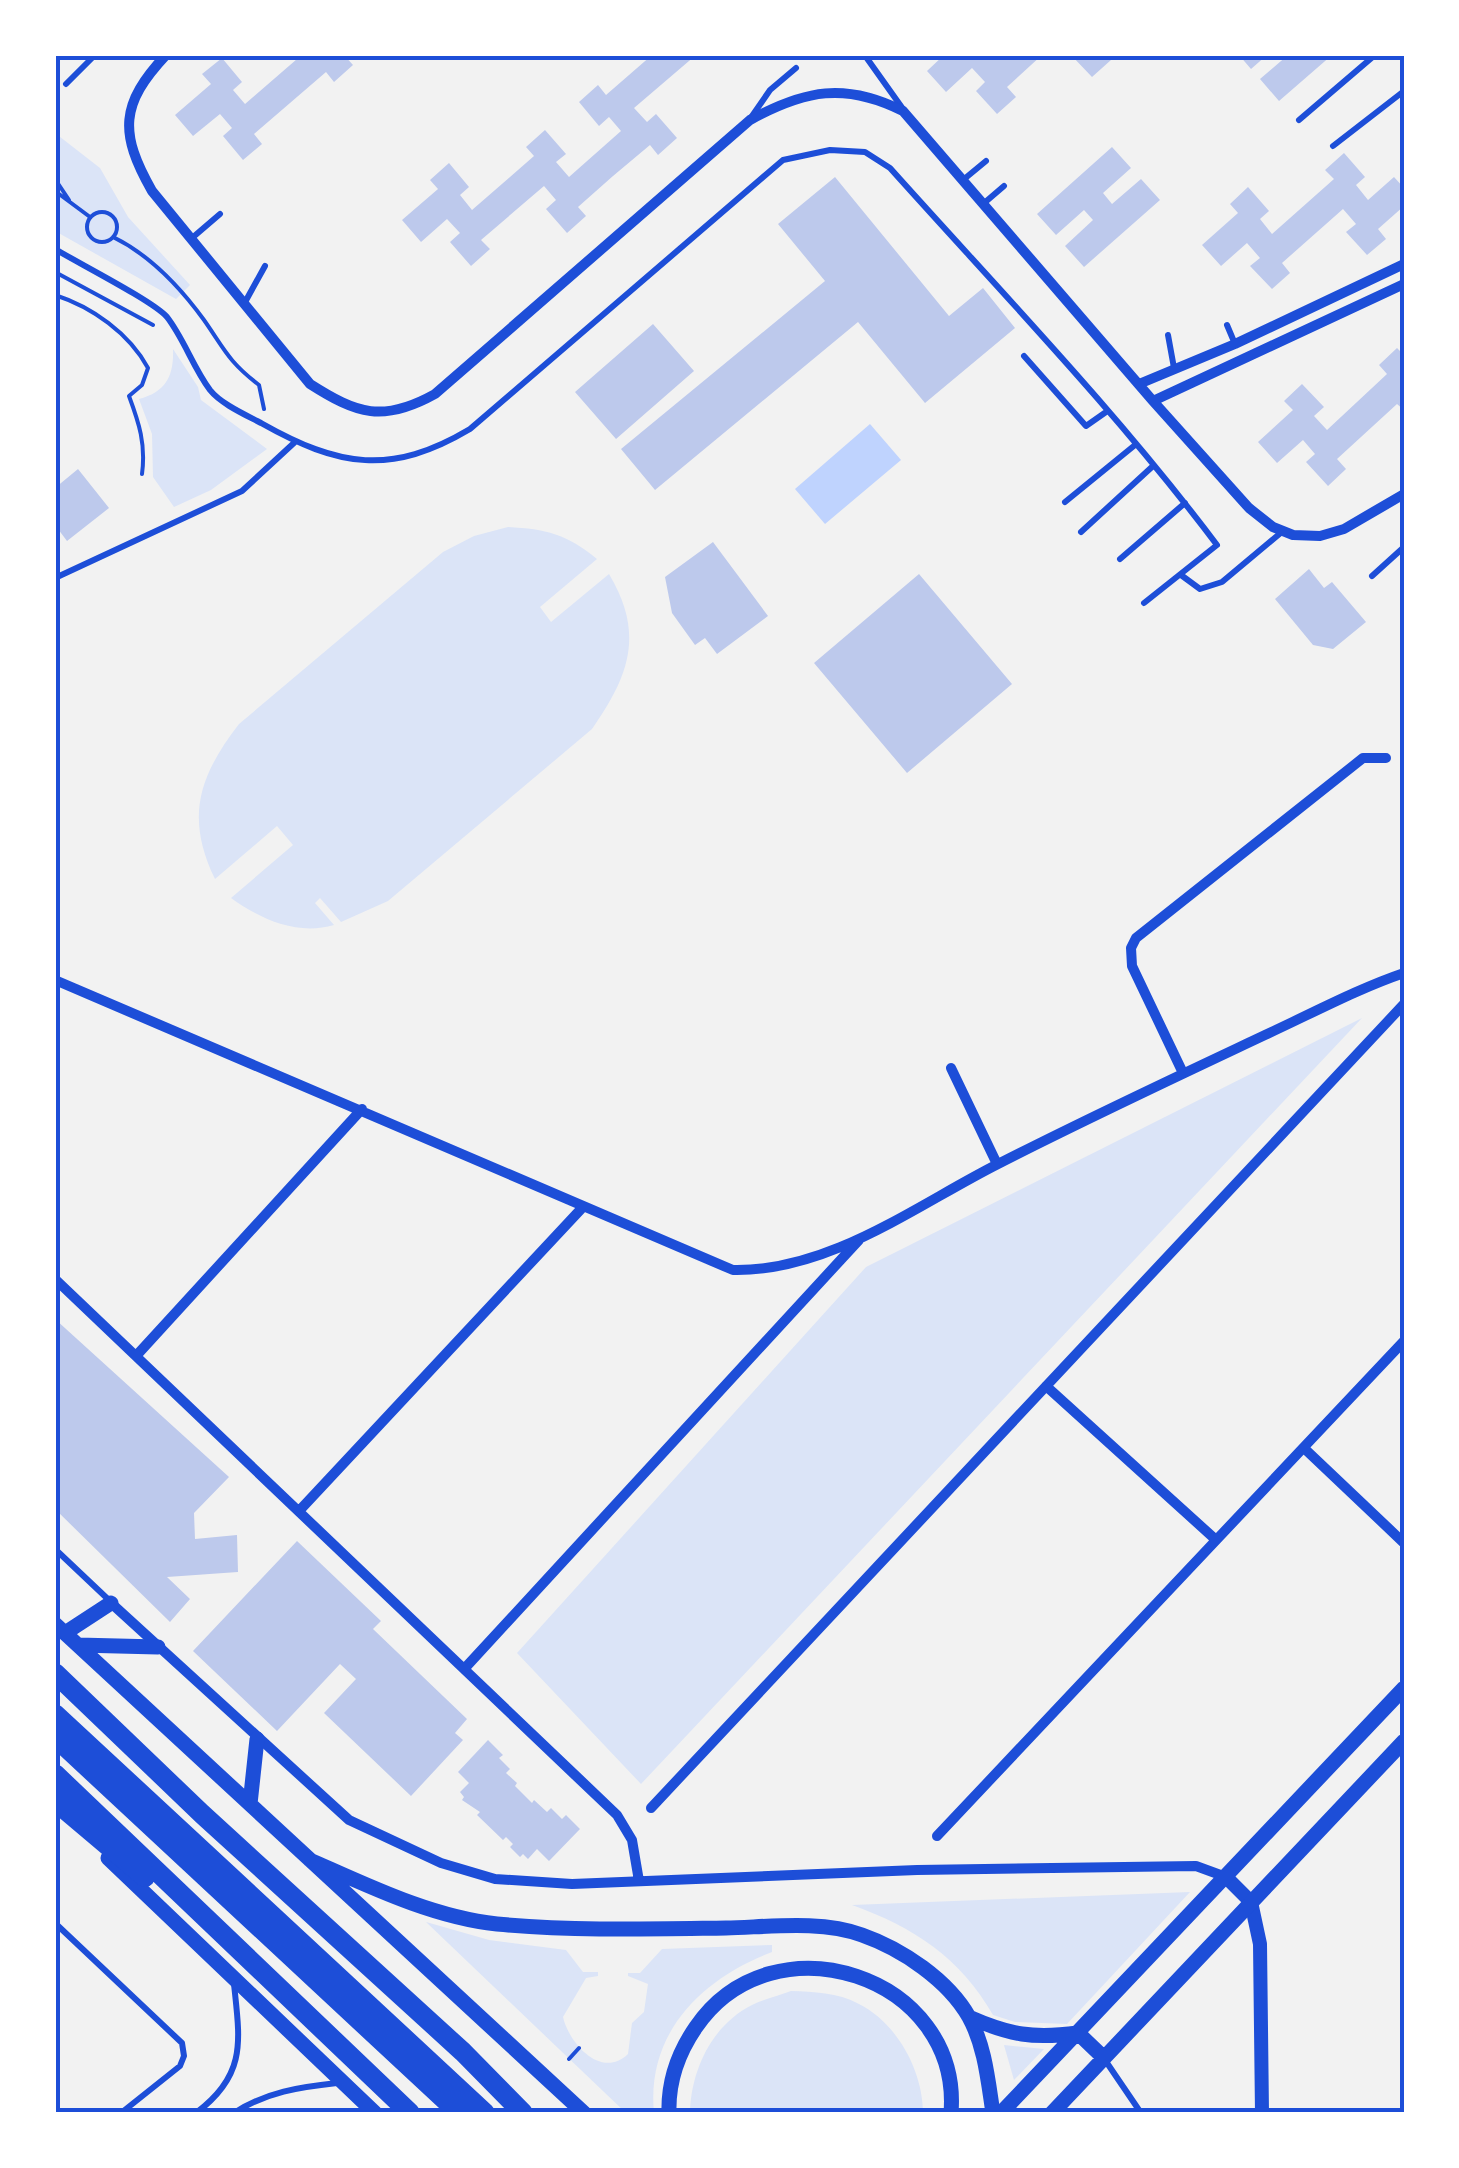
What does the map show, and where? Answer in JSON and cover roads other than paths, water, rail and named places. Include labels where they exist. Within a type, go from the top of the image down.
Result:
[{"type":"highway","points":[[55,1672],[523,2113]]},
{"type":"highway","points":[[55,1714],[486,2113]]},
{"type":"highway","points":[[55,1737],[459,2113]]},
{"type":"highway","points":[[55,1774],[410,2113]]},
{"type":"highway","points":[[55,1803],[312,2020]]},
{"type":"main road","points":[[66,1634],[112,1603]]},
{"type":"main road","points":[[66,1634],[158,1647]]},
{"type":"main road","points":[[66,1634],[584,2113]]},
{"type":"main road","points":[[997,2113],[1078,2033],[1404,1688]]},
{"type":"main road","points":[[250,1804],[257,1739]]},
{"type":"main road","points":[[1052,2113],[1404,1741]]},
{"type":"main road","points":[[55,1803],[374,2113]]},
{"type":"main road","points":[[310,1860],[424,1906],[492,1923],[598,1930],[807,1927],[860,1934],[912,1959],[969,2018],[986,2062],[997,2113]]},
{"type":"main road","points":[[669,2113],[670,2088],[679,2055],[708,2012],[749,1981],[802,1966],[845,1972],[876,1985],[910,2008],[940,2050],[949,2078],[950,2113]]},
{"type":"main road","points":[[969,2018],[1008,2034],[1047,2038],[1078,2033]]},
{"type":"main road","points":[[1078,2033],[1104,2058]]},
{"type":"street","points":[[166,55],[144,78],[130,105],[127,131],[135,162],[152,191],[310,384],[344,406],[379,413],[414,406],[435,394],[750,120],[785,101],[846,91],[876,97],[903,110],[1249,508],[1283,531],[1320,536],[1344,528],[1404,494]]},
{"type":"street","points":[[1139,384],[1235,344],[1404,264]]},
{"type":"street","points":[[1154,401],[1404,284]]},
{"type":"street","points":[[1183,1074],[1132,966],[1131,948],[1136,938],[1362,758],[1386,758]]},
{"type":"street","points":[[55,980],[733,1270],[767,1271],[804,1261],[863,1236],[997,1164],[1404,973]]},
{"type":"street","points":[[652,1808],[1404,1004]]},
{"type":"street","points":[[950,1068],[997,1164]]},
{"type":"street","points":[[136,1356],[362,1109]]},
{"type":"street","points":[[299,1511],[582,1208]]},
{"type":"street","points":[[465,1668],[863,1236]]},
{"type":"street","points":[[55,1279],[617,1815],[632,1840],[639,1880]]},
{"type":"street","points":[[937,1836],[1404,1341]]},
{"type":"street","points":[[1046,1386],[1215,1539]]},
{"type":"street","points":[[1304,1448],[1404,1543]]},
{"type":"street","points":[[112,1603],[349,1820],[442,1863],[495,1879],[572,1884],[917,1870],[1196,1866],[1226,1877],[1251,1902],[1260,1944],[1262,2113]]},
{"type":"lane","points":[[66,84],[95,55]]},
{"type":"lane","points":[[1299,120],[1375,55]]},
{"type":"lane","points":[[866,57],[903,110]]},
{"type":"lane","points":[[750,120],[770,90],[796,68]]},
{"type":"lane","points":[[1334,146],[1404,90]]},
{"type":"lane","points":[[55,249],[165,314],[212,393],[267,427],[294,442],[352,461],[402,460],[436,450],[470,429],[783,160],[830,150],[865,152],[890,168],[1135,445],[1217,545],[1144,603]]},
{"type":"lane","points":[[963,180],[986,161]]},
{"type":"lane","points":[[983,204],[1004,186]]},
{"type":"lane","points":[[192,239],[220,214]]},
{"type":"lane","points":[[244,304],[265,266]]},
{"type":"lane","points":[[1228,325],[1235,344]]},
{"type":"lane","points":[[1168,335],[1175,370]]},
{"type":"lane","points":[[1024,356],[1086,426],[1106,412]]},
{"type":"lane","points":[[55,578],[242,491],[294,442]]},
{"type":"lane","points":[[1066,502],[1135,445]]},
{"type":"lane","points":[[1081,532],[1153,466]]},
{"type":"lane","points":[[1120,558],[1185,503]]},
{"type":"lane","points":[[1180,575],[1200,589],[1222,582],[1283,531]]},
{"type":"lane","points":[[1372,576],[1404,547]]},
{"type":"lane","points":[[55,1549],[112,1603]]},
{"type":"lane","points":[[55,1923],[182,2043],[184,2056],[180,2066],[121,2113]]},
{"type":"lane","points":[[196,2113],[225,2087],[238,2058],[233,1978]]},
{"type":"lane","points":[[1104,2058],[1141,2113]]},
{"type":"lane","points":[[234,2113],[280,2092],[343,2082]]},
{"type":"water","points":[[870,424],[901,460],[825,524],[795,489]]}]
